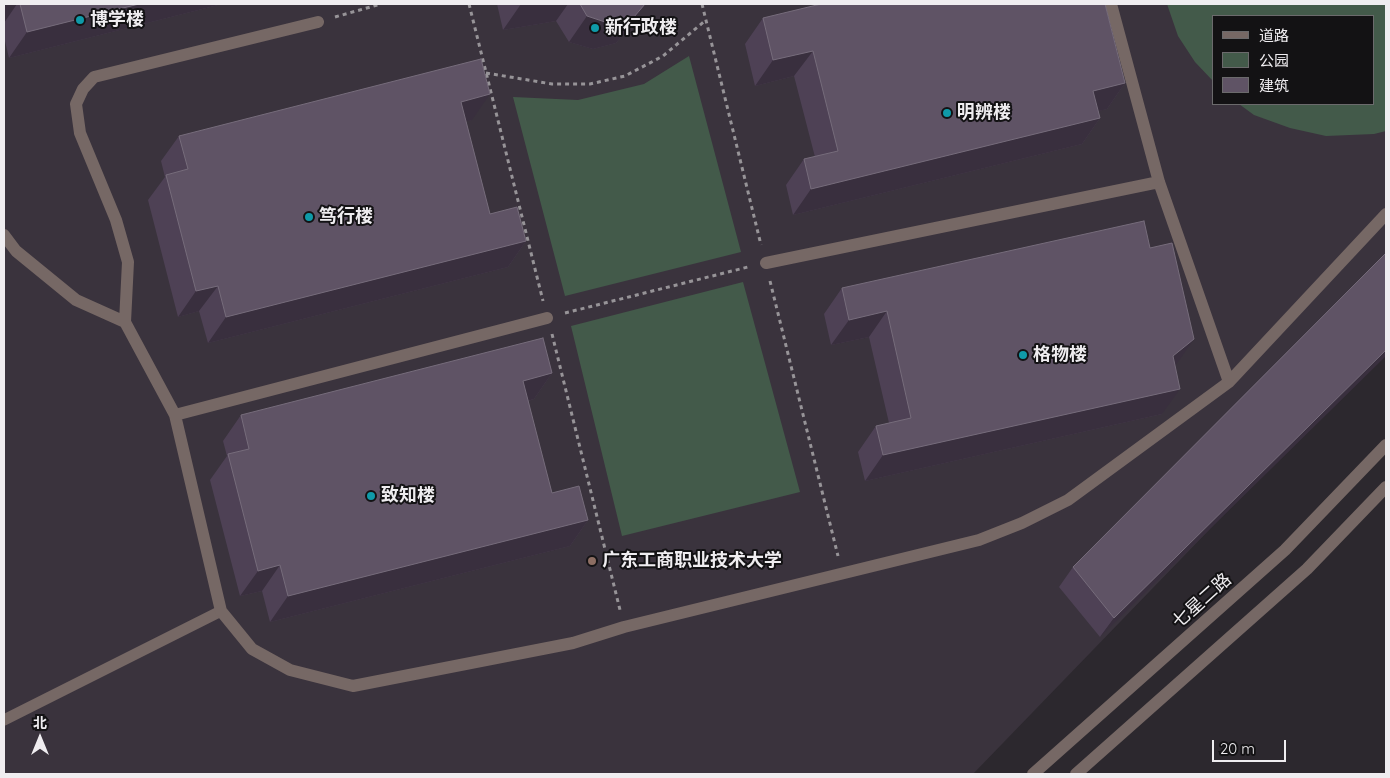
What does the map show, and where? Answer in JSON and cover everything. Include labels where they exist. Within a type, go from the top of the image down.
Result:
[{"type":"street","points":[[1111,4],[1158,182],[1229,382]]},
{"type":"street","points":[[318,22],[94,77],[83,89],[76,104],[80,133],[116,220],[128,262],[125,322],[175,415],[222,611],[252,649],[290,670],[353,686],[573,643],[624,627],[979,540],[1022,523],[1068,500],[1229,382],[1386,214]]},
{"type":"street","points":[[766,262],[1158,182]]},
{"type":"street","points":[[4,235],[16,251],[76,300],[125,322]]},
{"type":"street","points":[[175,415],[548,318]]},
{"type":"street","name":"七星二路","points":[[1033,774],[1285,550],[1386,446]]},
{"type":"street","points":[[1076,774],[1308,568],[1386,487]]},
{"type":"lane","points":[[4,720],[222,611]]},
{"type":"path","points":[[318,22],[380,4]]},
{"type":"path","points":[[702,4],[842,574]]},
{"type":"path","points":[[486,73],[552,84],[590,84],[625,76],[663,56],[706,20]]},
{"type":"path","points":[[548,318],[766,262]]},
{"type":"shaded area","name":"广东工商职业技术大学","points":[[4,4],[1386,4],[1386,347],[973,774],[4,774]]},
{"type":"green space","points":[[1167,4],[1386,4],[1386,131],[1374,134],[1326,136],[1290,128],[1254,115],[1240,105],[1375,105],[1375,15],[1212,15],[1212,80],[1195,62],[1178,36]]},
{"type":"green space","points":[[689,56],[741,252],[565,296],[513,97],[578,100],[644,84]]},
{"type":"green space","points":[[743,282],[800,492],[622,536],[571,326]]},
{"type":"building","points":[[20,4],[139,4],[27,32]]},
{"type":"building","points":[[580,4],[645,4],[634,17],[611,24],[587,16]]},
{"type":"building","name":"明辨楼","points":[[821,4],[1105,4],[1125,83],[1093,91],[1100,118],[811,189],[804,159],[838,151],[813,51],[773,60],[763,18]]},
{"type":"building","name":"笃行楼","points":[[481,59],[490,94],[461,102],[490,214],[517,207],[526,241],[226,317],[218,286],[196,291],[166,175],[188,169],[179,136]]},
{"type":"building","name":"格物楼","points":[[1144,221],[1150,248],[1172,243],[1194,339],[1173,356],[1180,389],[883,455],[876,426],[911,418],[887,311],[849,320],[842,288]]},
{"type":"building","points":[[1386,253],[1386,350],[1114,618],[1073,567]]},
{"type":"building","name":"致知楼","points":[[543,338],[552,373],[523,381],[552,493],[579,486],[588,520],[288,596],[280,565],[258,571],[228,454],[249,449],[241,415]]},
{"type":"place","name":"博学楼","points":[[80,20]]},
{"type":"place","name":"新行政楼","points":[[595,28]]},
{"type":"place","name":"明辨楼","points":[[947,113]]},
{"type":"place","name":"笃行楼","points":[[309,217]]},
{"type":"place","name":"格物楼","points":[[1023,355]]},
{"type":"place","name":"致知楼","points":[[371,496]]},
{"type":"place","name":"广东工商职业技术大学","points":[[592,561]]}]
